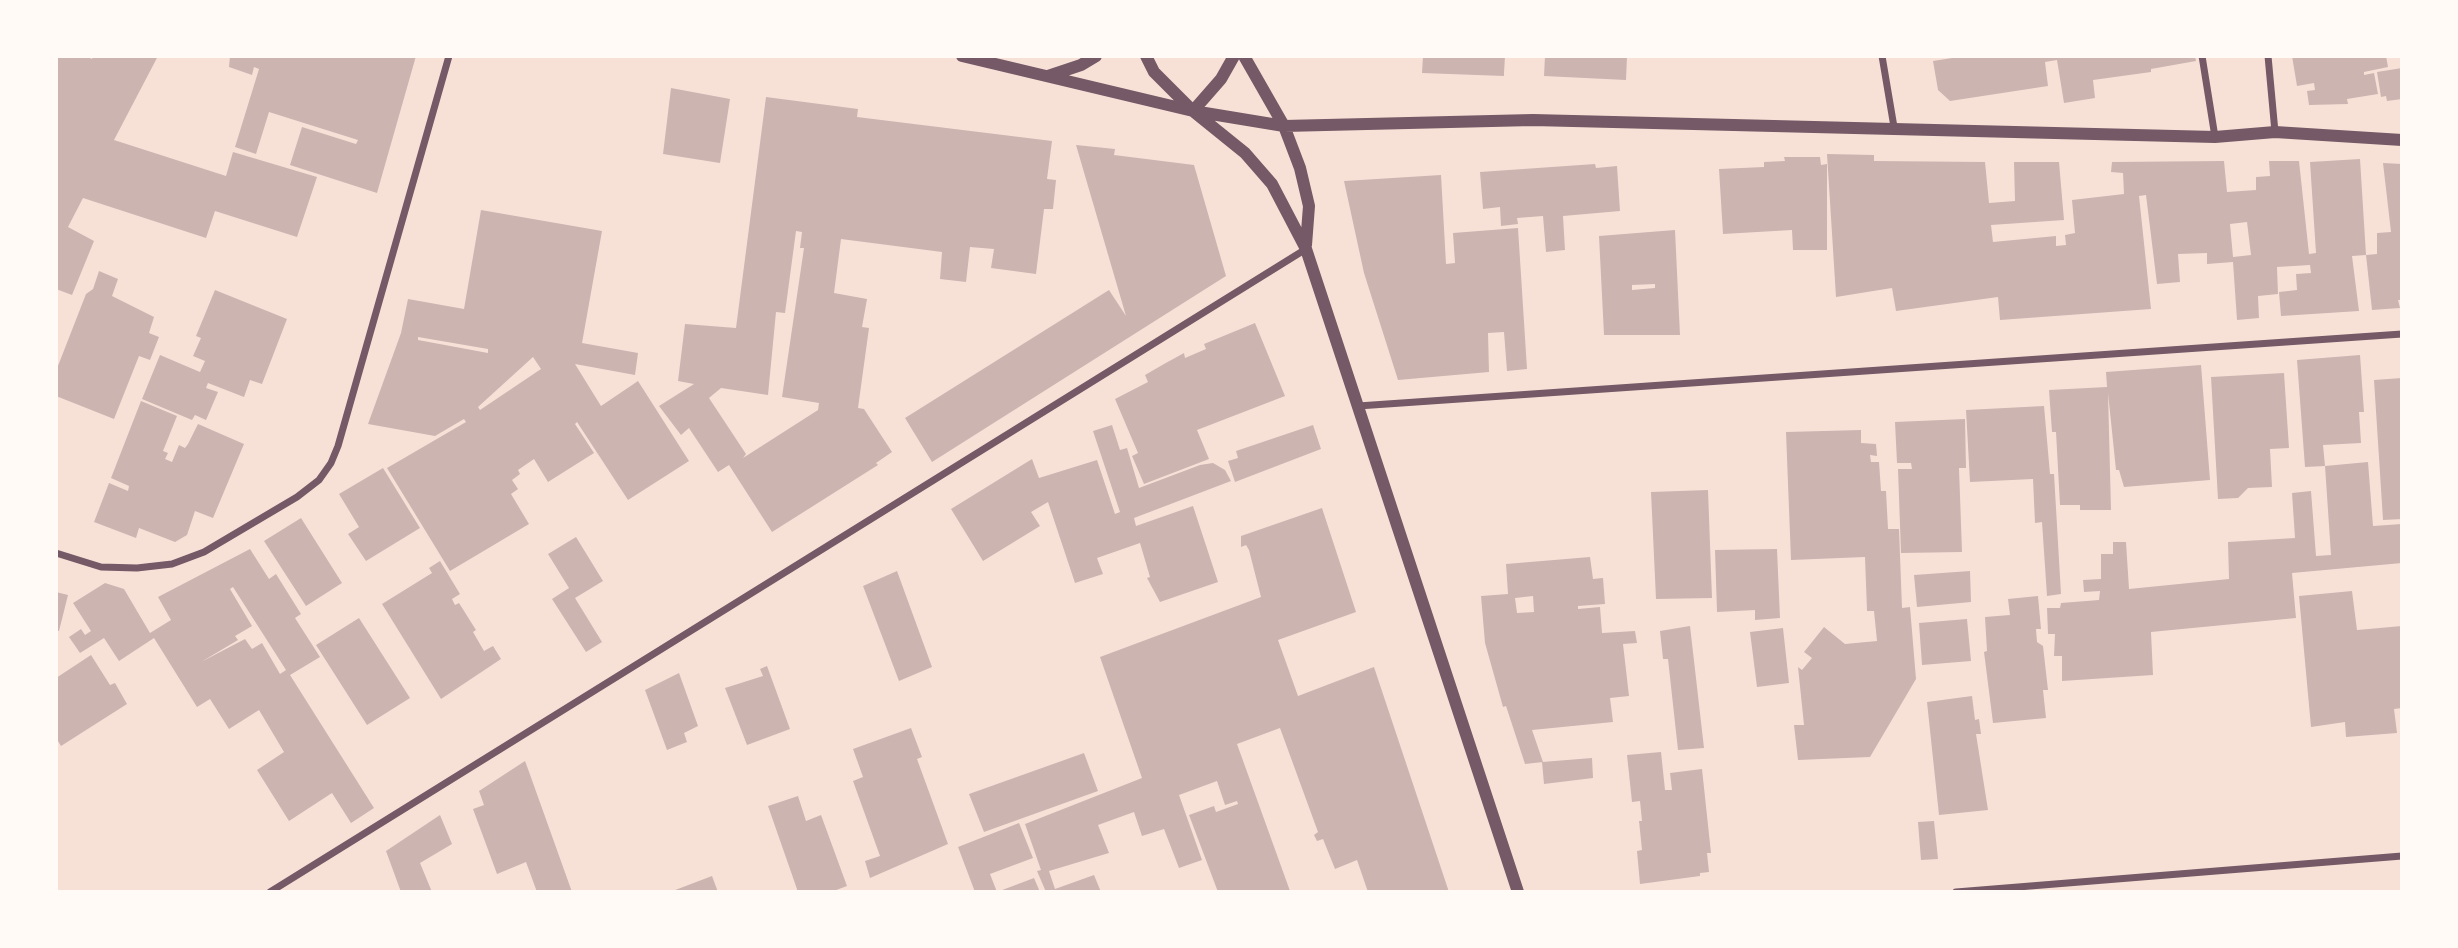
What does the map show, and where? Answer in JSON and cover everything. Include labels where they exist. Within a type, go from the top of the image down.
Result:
[{"type":"street","points":[[56,553],[101,567],[137,568],[172,564],[204,552],[297,497],[319,480],[331,463],[338,446],[449,56]]},
{"type":"street","points":[[962,56],[1193,111],[1284,126],[1533,120],[2215,137],[2275,132],[2402,140]]},
{"type":"street","points":[[1047,76],[1081,65],[1096,56]]},
{"type":"street","points":[[1146,56],[1154,72],[1193,111],[1245,153],[1272,184],[1306,249],[1518,892]]},
{"type":"street","points":[[1193,111],[1221,79],[1234,56]]},
{"type":"street","points":[[1244,56],[1284,126],[1300,168],[1308,206],[1306,249]]},
{"type":"street","points":[[1882,56],[1894,127]]},
{"type":"street","points":[[2202,56],[2215,137]]},
{"type":"street","points":[[2268,56],[2275,132]]},
{"type":"street","points":[[270,892],[1306,249]]},
{"type":"street","points":[[1358,406],[2402,334]]},
{"type":"street","points":[[1956,892],[2402,856]]},
{"type":"building","points":[[56,56],[86,56],[92,59],[93,56],[158,56],[114,140],[226,176],[233,152],[317,177],[297,237],[215,211],[206,238],[83,198],[68,227],[94,241],[72,295],[56,289]]},
{"type":"building","points":[[230,56],[416,56],[377,193],[290,165],[302,127],[356,144],[358,140],[269,112],[256,154],[235,147],[259,69],[254,67],[252,75],[229,67]]},
{"type":"building","points":[[1423,56],[1505,56],[1504,76],[1422,73]]},
{"type":"building","points":[[1545,56],[1627,56],[1626,80],[1544,76]]},
{"type":"building","points":[[1965,56],[2195,56],[2196,61],[2151,69],[2151,72],[2093,80],[2095,98],[2064,103],[2057,60],[2045,62],[2048,86],[1950,101],[1938,90],[1933,61]]},
{"type":"building","points":[[2292,56],[2386,56],[2388,67],[2364,72],[2364,75],[2374,73],[2378,94],[2347,99],[2348,104],[2309,105],[2307,91],[2315,90],[2314,83],[2297,86]]},
{"type":"building","points":[[2402,68],[2402,99],[2387,101],[2386,96],[2381,97],[2377,72]]},
{"type":"building","points":[[671,88],[730,99],[720,163],[663,154]]},
{"type":"building","points":[[766,97],[858,109],[857,117],[1052,141],[1047,179],[1056,180],[1053,209],[1044,209],[1036,274],[991,268],[994,249],[970,247],[966,282],[940,279],[942,252],[841,239],[834,293],[867,299],[862,327],[869,328],[858,408],[864,409],[892,452],[876,463],[878,465],[772,532],[729,465],[718,472],[689,428],[681,435],[659,406],[694,384],[678,381],[685,324],[736,328]],"holes":[[[796,231],[802,232],[800,248],[804,248],[782,397],[819,403],[818,410],[743,458],[746,454],[709,398],[721,388],[768,395],[776,312],[785,313]]]},
{"type":"building","points":[[1076,145],[1115,149],[1114,155],[1194,165],[1226,276],[932,462],[905,418],[1109,290],[1126,316]]},
{"type":"building","points":[[1827,154],[1874,155],[1874,161],[1985,162],[1989,203],[2015,201],[2014,162],[2059,162],[2064,220],[1991,225],[1993,242],[2056,236],[2056,246],[2066,245],[2065,235],[2075,233],[2072,200],[2124,194],[2123,173],[2111,172],[2112,162],[2224,161],[2227,192],[2256,190],[2256,177],[2270,176],[2269,161],[2299,161],[2309,254],[2316,253],[2310,162],[2360,159],[2366,255],[2352,256],[2359,311],[2281,316],[2279,292],[2297,290],[2296,274],[2311,273],[2310,265],[2277,267],[2278,294],[2258,296],[2259,318],[2237,320],[2233,262],[2207,264],[2207,253],[2178,254],[2180,282],[2157,284],[2146,195],[2139,196],[2151,309],[2000,320],[1998,297],[1896,311],[1892,288],[1836,297]],"holes":[[[2247,222],[2251,255],[2233,257],[2230,224]]]},
{"type":"building","points":[[1784,157],[1820,157],[1821,165],[1827,164],[1827,250],[1793,250],[1792,230],[1723,234],[1719,169],[1764,167],[1764,162],[1785,161]]},
{"type":"building","points":[[2383,163],[2402,164],[2402,300],[2398,300],[2400,308],[2372,310],[2366,255],[2377,254],[2377,233],[2391,232]]},
{"type":"building","points":[[1595,164],[1596,168],[1617,166],[1620,211],[1563,216],[1565,250],[1546,252],[1543,216],[1517,218],[1518,224],[1501,226],[1500,207],[1483,209],[1480,172]]},
{"type":"building","points":[[1441,175],[1446,264],[1455,263],[1453,233],[1518,228],[1527,369],[1507,371],[1504,332],[1488,333],[1489,372],[1398,380],[1364,273],[1344,181]]},
{"type":"building","points":[[481,210],[602,231],[582,343],[638,353],[635,375],[575,364],[601,406],[638,381],[689,461],[628,500],[577,422],[575,424],[594,453],[548,482],[534,459],[518,470],[520,474],[512,480],[518,489],[511,494],[529,524],[450,571],[387,468],[466,422],[464,419],[435,436],[368,424],[401,333],[408,299],[464,309]],"holes":[[[418,337],[488,349],[488,353],[418,340]],[[533,357],[541,369],[480,410],[478,407]]]},
{"type":"building","points":[[1675,230],[1680,335],[1604,335],[1599,236]],"holes":[[[1655,284],[1655,288],[1632,290],[1632,285]]]},
{"type":"building","points":[[99,271],[118,279],[112,296],[154,317],[149,333],[159,337],[150,360],[139,356],[114,419],[56,396],[56,371],[86,294],[93,289]]},
{"type":"building","points":[[215,290],[287,319],[262,384],[250,380],[244,397],[208,383],[206,388],[218,392],[206,420],[195,415],[192,420],[142,399],[160,355],[200,372],[205,361],[193,356],[201,338],[196,336]]},
{"type":"building","points":[[1255,323],[1285,396],[1197,430],[1209,459],[1144,484],[1132,456],[1138,453],[1115,399],[1148,382],[1145,375],[1184,353],[1185,358],[1206,349],[1204,344]]},
{"type":"building","points":[[2360,355],[2364,412],[2359,412],[2361,443],[2323,445],[2325,466],[2305,467],[2297,360]]},
{"type":"building","points":[[2201,365],[2210,480],[2124,487],[2119,470],[2116,470],[2108,393],[2111,510],[2080,510],[2080,505],[2060,505],[2056,432],[2052,432],[2049,390],[2107,387],[2106,372]]},
{"type":"building","points":[[2284,373],[2289,448],[2270,449],[2272,487],[2248,488],[2238,498],[2218,499],[2211,377]]},
{"type":"building","points":[[2402,378],[2402,519],[2383,520],[2374,380]]},
{"type":"building","points":[[141,401],[177,416],[163,451],[168,453],[165,459],[172,462],[179,445],[185,448],[198,424],[244,444],[213,518],[195,511],[187,535],[175,542],[139,528],[136,538],[94,522],[109,483],[128,491],[129,486],[111,478]]},
{"type":"building","points":[[2044,406],[2050,474],[2054,474],[2061,594],[2047,596],[2042,522],[2035,523],[2033,479],[1970,482],[1966,410]]},
{"type":"building","points":[[1965,419],[1966,468],[1959,468],[1962,552],[1901,553],[1898,469],[1912,469],[1911,463],[1897,463],[1895,422]]},
{"type":"building","points":[[1112,425],[1120,450],[1127,448],[1139,488],[1200,465],[1213,463],[1225,470],[1231,481],[1134,518],[1136,526],[1193,506],[1218,582],[1160,602],[1147,578],[1150,577],[1140,543],[1097,558],[1103,574],[1075,583],[1048,502],[1031,512],[1040,526],[983,561],[951,509],[1032,459],[1039,478],[1097,460],[1115,514],[1120,512],[1093,431]]},
{"type":"building","points":[[1313,425],[1321,449],[1235,482],[1228,461],[1238,458],[1236,451]]},
{"type":"building","points":[[1861,430],[1861,443],[1876,444],[1877,456],[1870,455],[1871,462],[1879,462],[1881,491],[1886,491],[1888,529],[1899,529],[1902,608],[1910,607],[1916,679],[1870,757],[1798,760],[1794,725],[1804,725],[1798,667],[1802,670],[1812,658],[1804,652],[1824,627],[1845,644],[1877,641],[1874,611],[1867,611],[1865,557],[1791,560],[1786,432]]},
{"type":"building","points":[[2368,462],[2373,526],[2402,524],[2402,563],[2292,573],[2296,618],[2151,632],[2153,675],[2062,681],[2062,656],[2054,656],[2055,634],[2048,634],[2047,608],[2060,608],[2061,603],[2099,600],[2100,591],[2084,592],[2083,580],[2101,579],[2101,554],[2113,554],[2113,542],[2126,542],[2129,589],[2229,579],[2228,542],[2295,538],[2292,493],[2311,491],[2316,556],[2331,555],[2325,466]]},
{"type":"building","points":[[383,468],[420,528],[366,561],[348,534],[359,527],[339,494]]},
{"type":"building","points":[[1708,490],[1712,598],[1656,599],[1651,492]]},
{"type":"building","points":[[1322,508],[1356,612],[1278,640],[1298,696],[1374,667],[1449,892],[1368,892],[1357,860],[1335,869],[1323,839],[1317,841],[1314,835],[1318,832],[1280,728],[1237,744],[1290,891],[1218,892],[1189,815],[1214,806],[1216,812],[1238,804],[1237,801],[1225,805],[1217,781],[1179,795],[1202,860],[1179,868],[1164,829],[1142,836],[1134,812],[1098,825],[1109,853],[1049,871],[1055,889],[1094,875],[1101,892],[1046,892],[1037,871],[1041,870],[1025,824],[1142,778],[1100,657],[1261,597],[1249,550],[1246,545],[1241,547],[1241,536]]},
{"type":"building","points":[[301,518],[342,583],[306,606],[264,541]]},
{"type":"building","points":[[576,537],[603,581],[575,598],[602,642],[586,652],[552,599],[569,588],[548,554]]},
{"type":"building","points":[[250,549],[269,579],[276,574],[301,614],[295,618],[320,657],[290,675],[374,808],[351,823],[332,793],[289,821],[257,770],[284,752],[259,710],[229,729],[210,699],[197,707],[154,638],[119,661],[104,638],[80,653],[69,637],[81,629],[85,635],[91,631],[73,603],[105,583],[124,589],[150,633],[171,620],[158,597]],"holes":[[[233,587],[286,670],[280,674],[262,643],[252,649],[245,639],[201,662],[238,640],[235,636],[252,626],[230,589]]]},
{"type":"building","points":[[1777,549],[1780,618],[1755,620],[1755,610],[1717,612],[1715,550]]},
{"type":"building","points":[[1590,557],[1593,579],[1603,578],[1605,604],[1578,606],[1578,609],[1600,607],[1602,633],[1635,631],[1637,643],[1623,644],[1629,696],[1610,698],[1613,722],[1532,730],[1543,762],[1525,764],[1506,706],[1503,707],[1485,643],[1481,596],[1508,594],[1506,564]],"holes":[[[1533,596],[1534,612],[1517,613],[1515,598]]]},
{"type":"building","points":[[440,561],[460,594],[452,599],[455,605],[459,603],[476,630],[473,632],[484,651],[493,646],[501,659],[441,699],[382,604],[432,573],[429,568]]},
{"type":"building","points":[[897,571],[932,667],[899,681],[863,586]]},
{"type":"building","points":[[1970,571],[1971,602],[1917,607],[1914,575]]},
{"type":"building","points":[[2352,591],[2357,630],[2402,626],[2402,708],[2394,709],[2397,733],[2346,737],[2345,722],[2311,727],[2299,596]]},
{"type":"building","points":[[56,592],[68,595],[59,631],[56,631]]},
{"type":"building","points":[[2038,596],[2041,629],[2036,629],[2037,642],[2043,646],[2048,690],[2043,690],[2046,718],[1993,723],[1984,652],[1987,651],[1985,617],[2010,615],[2008,599]]},
{"type":"building","points":[[359,618],[410,698],[367,725],[316,645]]},
{"type":"building","points":[[1967,619],[1971,661],[1922,665],[1919,623]]},
{"type":"building","points":[[1690,626],[1704,748],[1678,750],[1668,659],[1663,659],[1660,631]]},
{"type":"building","points":[[1783,628],[1789,683],[1757,687],[1750,632]]},
{"type":"building","points":[[91,655],[110,685],[115,683],[127,704],[61,746],[56,738],[56,678]]},
{"type":"building","points":[[767,666],[790,729],[747,745],[725,688],[763,676],[760,669]]},
{"type":"building","points":[[679,673],[698,726],[684,733],[687,742],[667,750],[645,690]]},
{"type":"building","points":[[1972,696],[1975,720],[1979,719],[1981,734],[1976,734],[1988,810],[1939,815],[1927,702]]},
{"type":"building","points":[[911,728],[922,757],[917,759],[948,844],[870,878],[865,861],[880,856],[853,781],[863,777],[853,749]]},
{"type":"building","points":[[1661,752],[1665,790],[1672,790],[1670,773],[1702,769],[1711,853],[1707,853],[1709,872],[1700,873],[1700,876],[1640,884],[1637,851],[1642,850],[1640,801],[1632,802],[1627,755]]},
{"type":"building","points":[[1084,753],[1098,791],[984,832],[969,794]]},
{"type":"building","points":[[1592,758],[1593,778],[1544,784],[1542,762]]},
{"type":"building","points":[[525,761],[572,892],[537,892],[526,862],[497,874],[473,809],[484,805],[479,791]]},
{"type":"building","points":[[798,796],[806,821],[821,815],[847,886],[831,892],[798,892],[768,806]]},
{"type":"building","points":[[440,815],[452,844],[420,863],[432,892],[401,892],[386,851]]},
{"type":"building","points":[[1934,821],[1938,859],[1921,860],[1918,822]]},
{"type":"building","points":[[1019,823],[1033,858],[990,874],[997,892],[975,892],[958,847]]},
{"type":"building","points":[[712,876],[718,892],[670,892]]},
{"type":"building","points":[[1034,878],[1040,892],[997,892]]}]
